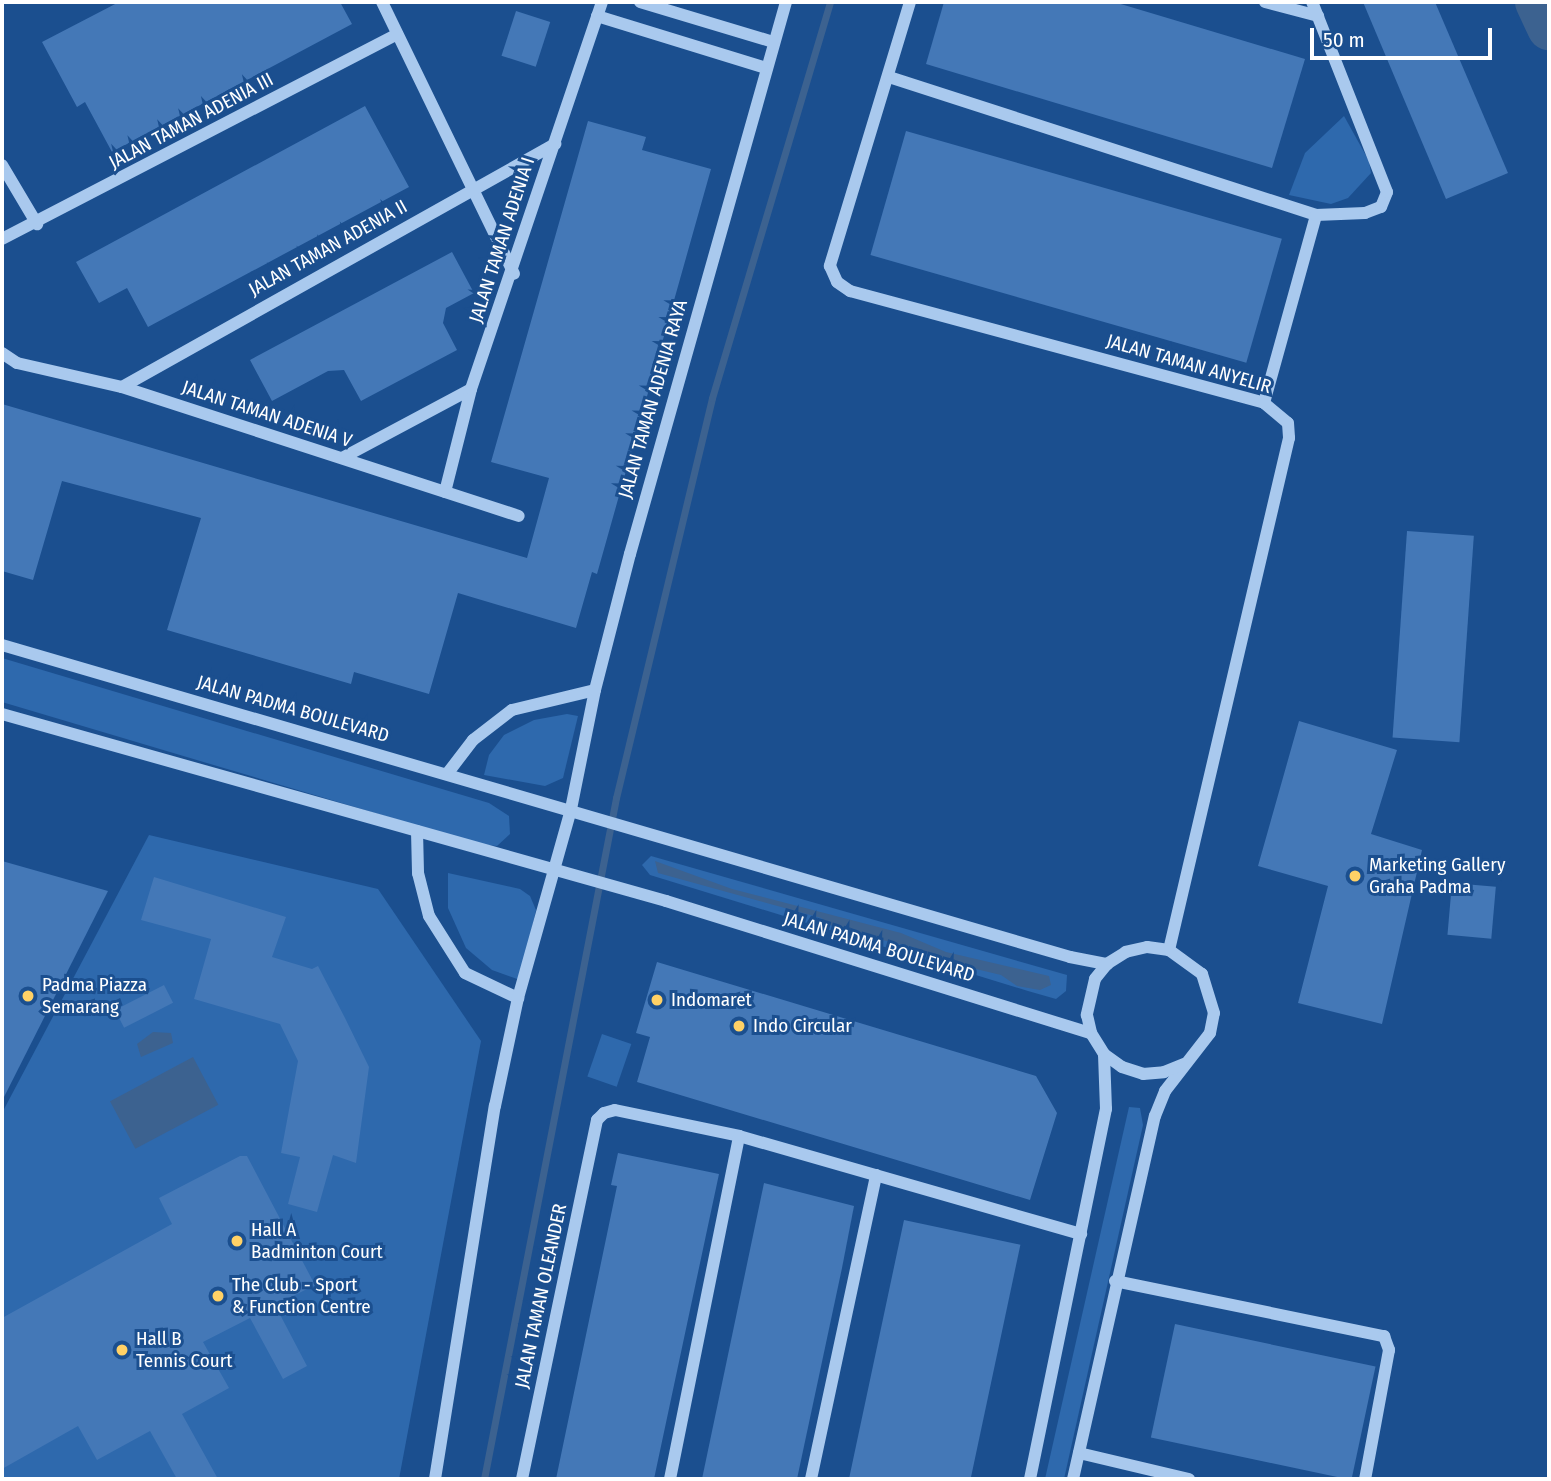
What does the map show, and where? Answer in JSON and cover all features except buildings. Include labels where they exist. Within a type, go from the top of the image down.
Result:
[{"type":"street","points":[[382,2],[474,188],[513,274]]},
{"type":"street","name":"JALAN TAMAN ADENIA I","points":[[445,492],[471,389],[513,274],[602,2]]},
{"type":"street","points":[[640,2],[773,43]]},
{"type":"street","name":"JALAN TAMAN ADENIA RAYA","points":[[435,1479],[495,1106],[518,998],[572,810],[595,690],[786,2]]},
{"type":"street","name":"JALAN TAMAN ANYELIR","points":[[910,2],[830,266],[837,282],[850,291],[1264,402],[1282,414],[1289,438],[1169,950]]},
{"type":"street","points":[[1265,2],[1318,16]]},
{"type":"street","points":[[889,77],[1316,215],[1365,214],[1381,207],[1387,192],[1312,2]]},
{"type":"street","points":[[597,16],[766,68]]},
{"type":"street","name":"JALAN TAMAN ADENIA III","points":[[2,239],[397,34]]},
{"type":"street","name":"JALAN TAMAN ADENIA II","points":[[122,387],[555,144]]},
{"type":"street","points":[[2,165],[37,223]]},
{"type":"street","points":[[1264,402],[1316,215]]},
{"type":"street","name":"JALAN TAMAN ADENIA V","points":[[2,353],[18,363],[122,387],[519,516]]},
{"type":"street","points":[[342,458],[471,389]]},
{"type":"street","name":"JALAN PADMA BOULEVARD","points":[[2,645],[1070,957],[1107,964]]},
{"type":"street","points":[[447,774],[472,740],[512,710],[595,690]]},
{"type":"street","points":[[2,714],[555,870]]},
{"type":"street","points":[[417,831],[418,873],[429,916],[465,973],[518,998]]},
{"type":"street","name":"JALAN PADMA BOULEVARD","points":[[555,870],[656,898],[1091,1033]]},
{"type":"street","points":[[1073,1479],[1115,1281],[1155,1115],[1165,1091],[1184,1064],[1205,1042],[1214,1013],[1202,974],[1169,950],[1147,947],[1126,952],[1107,964],[1088,996],[1091,1033],[1104,1054],[1122,1067],[1143,1074],[1164,1072],[1184,1064]]},
{"type":"street","points":[[1030,1479],[1106,1110],[1104,1054]]},
{"type":"street","name":"JALAN TAMAN OLEANDER","points":[[522,1479],[597,1119],[615,1110],[739,1136]]},
{"type":"street","points":[[670,1479],[739,1136],[1081,1234]]},
{"type":"street","points":[[811,1479],[876,1175]]},
{"type":"street","points":[[1115,1281],[1384,1336],[1389,1350],[1364,1479]]},
{"type":"street","points":[[1079,1453],[1189,1479]]},
{"type":"shaded area","points":[[1344,116],[1369,161],[1371,173],[1348,198],[1331,204],[1289,195],[1305,153]]},
{"type":"shaded area","points":[[2,658],[489,803],[509,816],[510,834],[497,846],[479,844],[2,702]]},
{"type":"shaded area","points":[[567,714],[578,716],[563,778],[545,786],[484,775],[489,755],[504,735],[534,720]]},
{"type":"shaded area","name":"The Club - Sport & Function Centre","points":[[149,835],[378,889],[481,1041],[399,1479],[2,1479],[2,1113]]},
{"type":"shaded area","points":[[651,856],[1067,975],[1066,991],[1056,999],[650,875],[642,865]]},
{"type":"shaded area","points":[[655,861],[732,889],[901,933],[946,952],[1049,976],[1051,985],[1040,990],[1017,986],[1001,975],[942,961],[916,948],[836,929],[821,918],[658,873]]},
{"type":"shaded area","points":[[448,873],[520,889],[530,896],[536,910],[520,980],[492,970],[466,948],[448,908]]},
{"type":"shaded area","points":[[153,1032],[171,1033],[173,1043],[141,1057],[137,1044]]},
{"type":"shaded area","points":[[602,1034],[631,1044],[617,1087],[587,1077]]},
{"type":"shaded area","points":[[193,1057],[218,1105],[135,1149],[110,1101]]},
{"type":"shaded area","points":[[1129,1107],[1140,1108],[1143,1125],[1064,1479],[1045,1479]]},
{"type":"waterway","points":[[484,1479],[616,798],[712,398],[830,2]]},
{"type":"waterway","points":[[1537,2],[1549,28]]},
{"type":"place","name":"Marketing Gallery Graha Padma","points":[[1355,876]]},
{"type":"place","name":"Padma Piazza Semarang","points":[[28,996]]},
{"type":"place","name":"Indomaret","points":[[657,1000]]},
{"type":"place","name":"Indo Circular","points":[[739,1026]]},
{"type":"place","name":"Hall A Badminton Court","points":[[237,1241]]},
{"type":"place","name":"The Club - Sport & Function Centre","points":[[218,1296]]},
{"type":"place","name":"Hall B Tennis Court","points":[[122,1350]]}]
